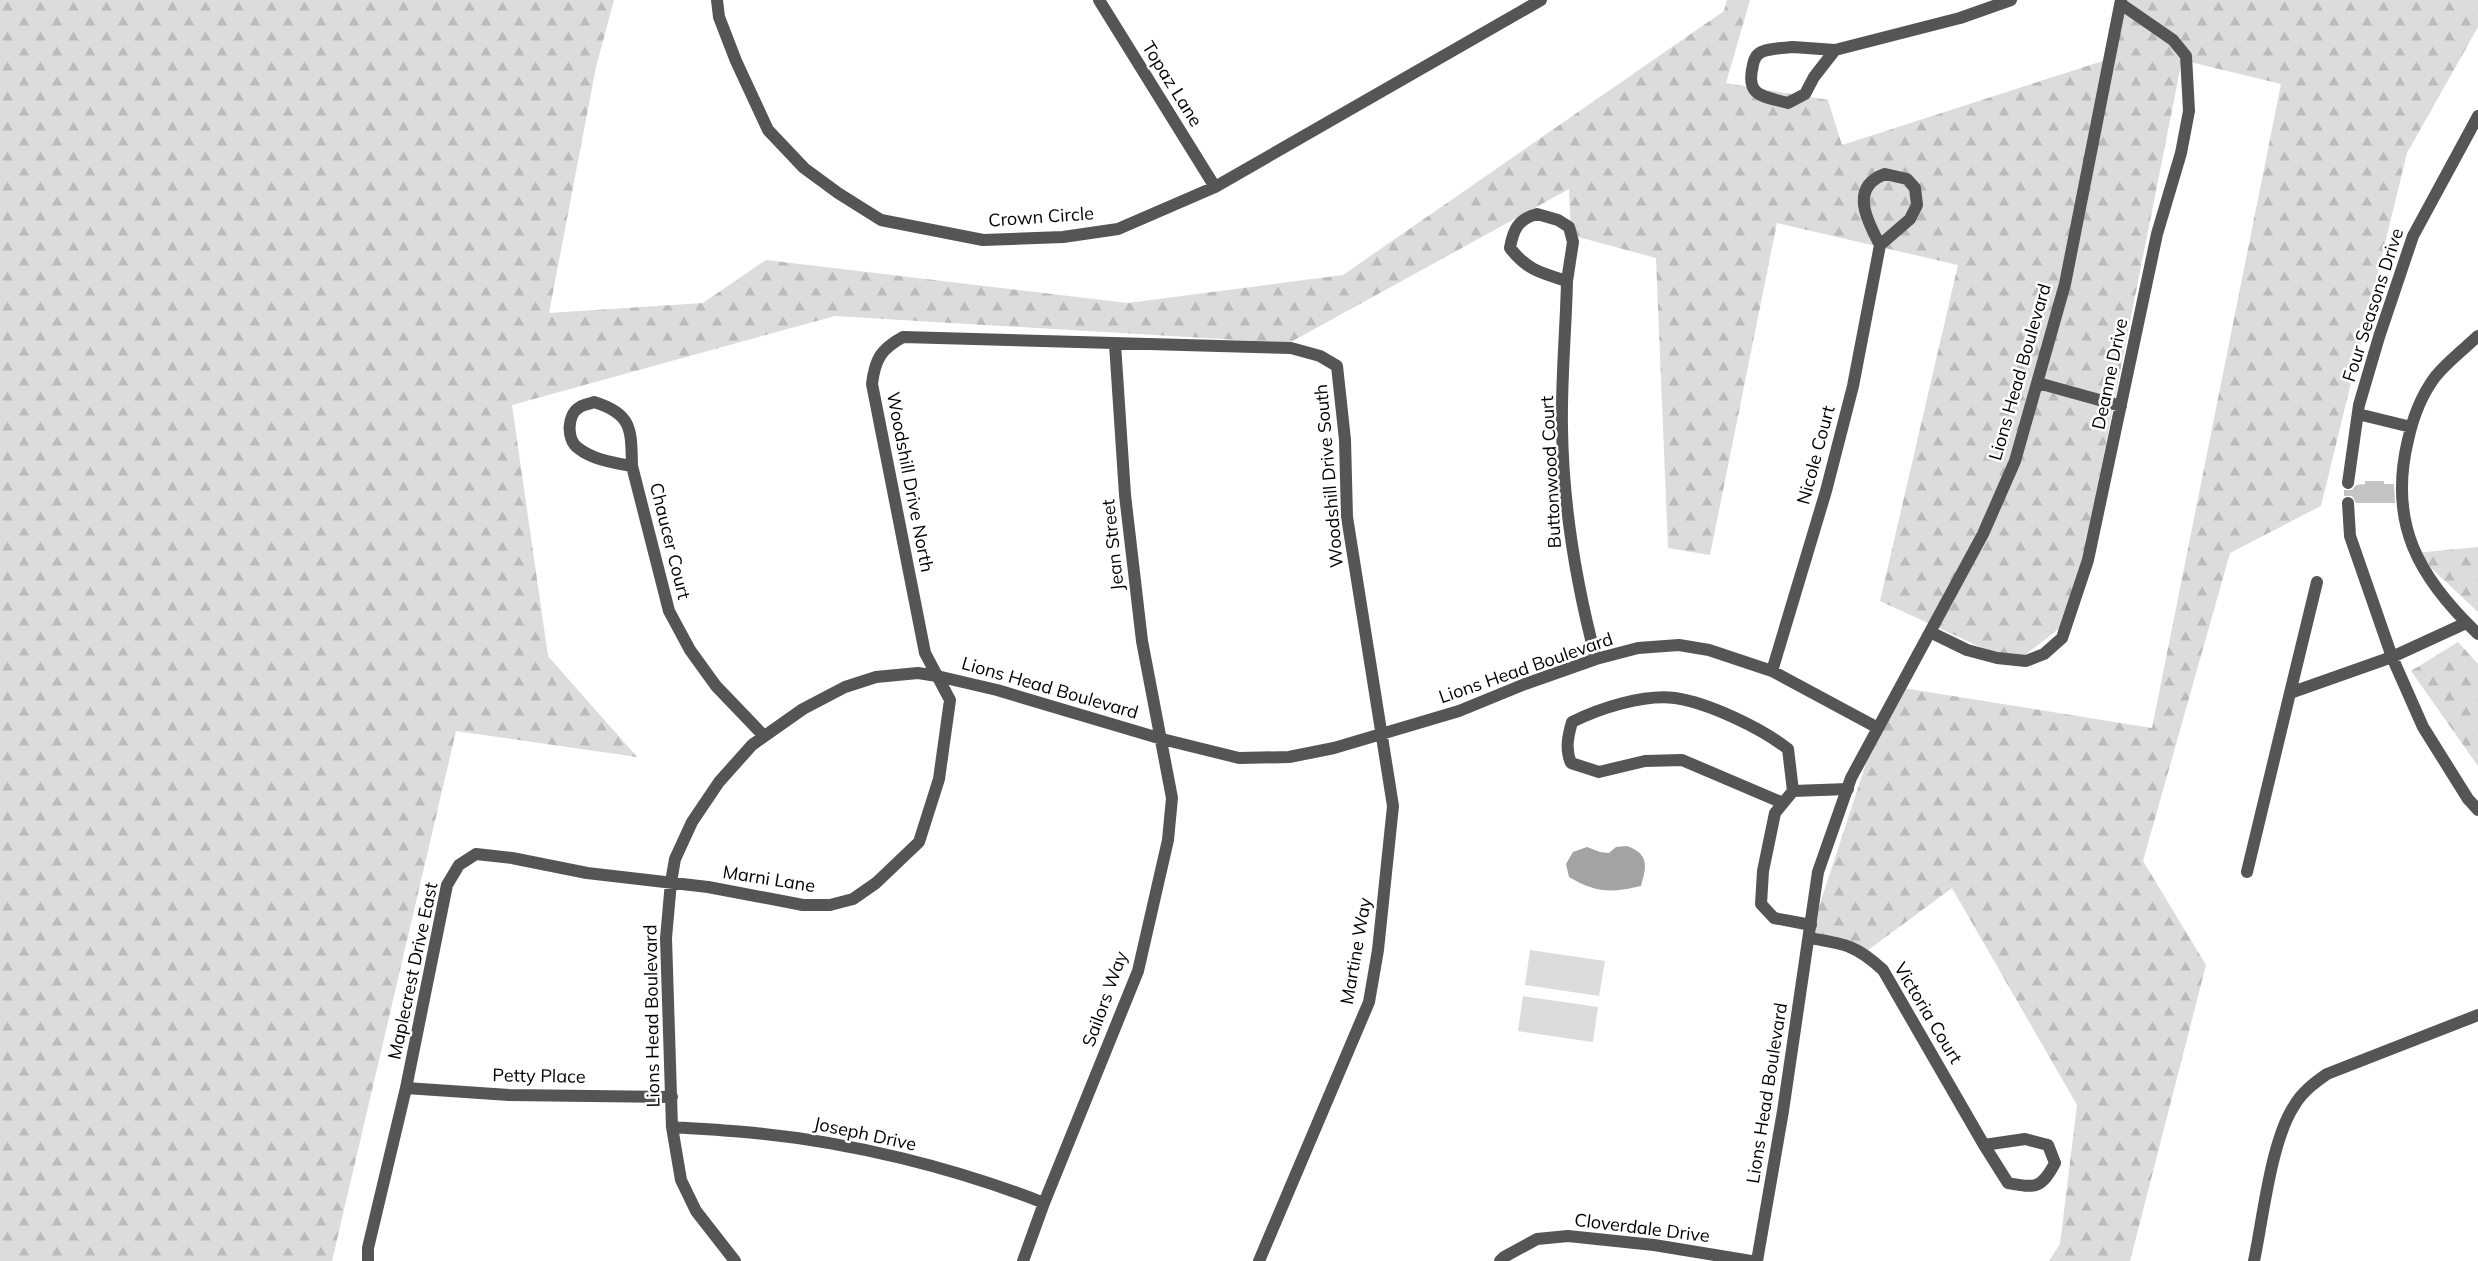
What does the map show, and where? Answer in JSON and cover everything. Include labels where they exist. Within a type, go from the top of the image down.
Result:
[{"type":"street","name":"Crown Circle","points":[[717,0],[719,17],[735,62],[768,129],[804,168],[881,220],[983,240],[1064,237],[1118,229],[1215,187],[1541,0]]},
{"type":"street","name":"Topaz Lane","points":[[1099,0],[1215,187]]},
{"type":"street","points":[[1835,50],[1814,77],[1805,94],[1788,103],[1760,96],[1752,89],[1749,79],[1754,58],[1762,51],[1793,47],[1835,50],[1960,18],[2012,0]]},
{"type":"street","name":"Lions Head Boulevard","points":[[1757,1261],[1818,872],[1848,789],[1878,728],[1983,534],[2014,461],[2066,284],[2121,2]]},
{"type":"street","name":"Deanne Drive","points":[[1930,632],[1967,650],[1997,658],[2025,661],[2044,654],[2062,638],[2088,560],[2157,234],[2181,153],[2189,111],[2186,56],[2173,40],[2121,2]]},
{"type":"street","name":"Four Seasons Drive","points":[[2348,483],[2358,414],[2379,337],[2413,236],[2478,116]]},
{"type":"street","points":[[1885,174],[1907,179],[1915,188],[1917,205],[1910,219],[1880,245],[1870,228],[1864,209],[1864,196],[1868,185],[1877,177],[1885,174]]},
{"type":"street","name":"Buttonwood Court","points":[[1567,280],[1533,270],[1521,263],[1510,248],[1514,230],[1526,217],[1537,214],[1558,220],[1569,227],[1573,242],[1567,280],[1562,428],[1569,530],[1583,610],[1596,659]]},
{"type":"street","name":"Nicole Court","points":[[1772,671],[1826,491],[1853,386],[1880,245]]},
{"type":"street","points":[[2478,336],[2435,377],[2416,410],[2401,469],[2405,526],[2414,553],[2436,587],[2478,634]]},
{"type":"street","name":"Woodshill Drive North","points":[[937,676],[925,653],[872,384],[874,368],[886,346],[903,337],[1115,344]]},
{"type":"street","name":"Woodshill Drive South","points":[[1115,344],[1291,348],[1320,356],[1337,366],[1345,440],[1347,517],[1381,734]]},
{"type":"street","name":"Jean Street","points":[[1115,344],[1125,495],[1140,630],[1162,739]]},
{"type":"street","points":[[2038,383],[2121,406]]},
{"type":"street","name":"Chaucer Court","points":[[632,466],[605,461],[577,448],[570,434],[570,420],[579,407],[594,402],[612,408],[622,415],[631,436],[632,466],[669,611],[690,650],[716,686],[764,736]]},
{"type":"street","points":[[2358,414],[2411,427]]},
{"type":"street","points":[[2348,503],[2350,536],[2392,657],[2423,727],[2468,799],[2478,810]]},
{"type":"street","points":[[2247,872],[2317,582]]},
{"type":"street","points":[[2290,693],[2392,657],[2466,623]]},
{"type":"street","name":"Lions Head Boulevard","points":[[731,1260],[696,1210],[681,1180],[672,1127],[666,938],[675,859],[692,822],[719,782],[752,745],[803,709],[845,687],[876,677],[918,673],[997,690],[1162,739],[1239,758],[1289,757],[1334,748],[1459,711],[1525,684],[1596,659],[1638,648],[1678,645],[1709,650],[1772,671],[1878,728]]},
{"type":"street","name":"Marni Lane","points":[[671,882],[803,905],[830,905],[853,899],[876,883],[919,842],[939,778],[950,700],[937,676]]},
{"type":"street","points":[[1783,803],[1682,760],[1645,761],[1599,772],[1583,768],[1571,763],[1567,754],[1572,722],[1625,702],[1674,698],[1711,709],[1772,736],[1788,749],[1793,791],[1848,789]]},
{"type":"street","name":"Martine Way","points":[[1259,1261],[1368,1002],[1378,950],[1393,806],[1381,734]]},
{"type":"street","name":"Sailors Way","points":[[1023,1261],[1044,1203],[1138,971],[1168,840],[1172,798],[1162,739]]},
{"type":"street","name":"Victoria Court","points":[[1793,791],[1776,813],[1763,871],[1761,904],[1774,918],[1865,953],[1883,970],[1984,1145],[2008,1183],[2033,1187],[2046,1180],[2055,1163],[2048,1145],[2025,1139],[1984,1145]]},
{"type":"street","name":"Maplecrest Drive East","points":[[368,1261],[368,1248],[406,1088],[447,885],[459,865],[476,854],[512,858],[586,873],[671,882]]},
{"type":"street","points":[[2254,1261],[2279,1140],[2294,1106],[2311,1085],[2327,1074],[2478,1015]]},
{"type":"street","name":"Petty Place","points":[[406,1088],[509,1095],[672,1096]]},
{"type":"street","name":"Joseph Drive","points":[[672,1127],[756,1133],[828,1143],[1007,1188],[1044,1203]]},
{"type":"street","name":"Cloverdale Drive","points":[[1500,1261],[1537,1239],[1568,1236],[1654,1245],[1750,1261]]},
{"type":"green space","points":[[0,0],[614,0],[596,67],[549,313],[703,303],[766,260],[1128,303],[1343,275],[1724,11],[1727,0],[1750,0],[1726,83],[1828,100],[1842,145],[2112,58],[2117,0],[2478,0],[2478,27],[2407,153],[2321,506],[2230,553],[2143,861],[2206,965],[2130,1261],[2049,1261],[2060,1244],[2077,1105],[1952,888],[1864,953],[1810,934],[1875,736],[1903,688],[2152,728],[2281,84],[2182,60],[2071,619],[2015,663],[1880,601],[1958,265],[1777,223],[1710,555],[1668,548],[1656,258],[1571,235],[1569,189],[1289,343],[835,316],[512,405],[548,656],[637,757],[456,731],[332,1261],[0,1261]]},
{"type":"green space","points":[[2478,547],[2478,612],[2415,553]]},
{"type":"green space","points":[[2458,642],[2478,664],[2478,766],[2411,671]]},
{"type":"green space","points":[[1530,950],[1605,961],[1599,996],[1525,985]]},
{"type":"green space","points":[[1523,996],[1598,1007],[1593,1042],[1518,1031]]},
{"type":"shaded area","points":[[1627,846],[1639,853],[1645,862],[1641,886],[1621,890],[1596,889],[1569,877],[1566,864],[1573,852],[1587,847],[1609,853],[1616,847]]},
{"type":"building","points":[[2365,481],[2384,481],[2384,484],[2394,484],[2395,503],[2356,503],[2352,496],[2344,496],[2344,490],[2352,490],[2356,485],[2365,484]]}]
